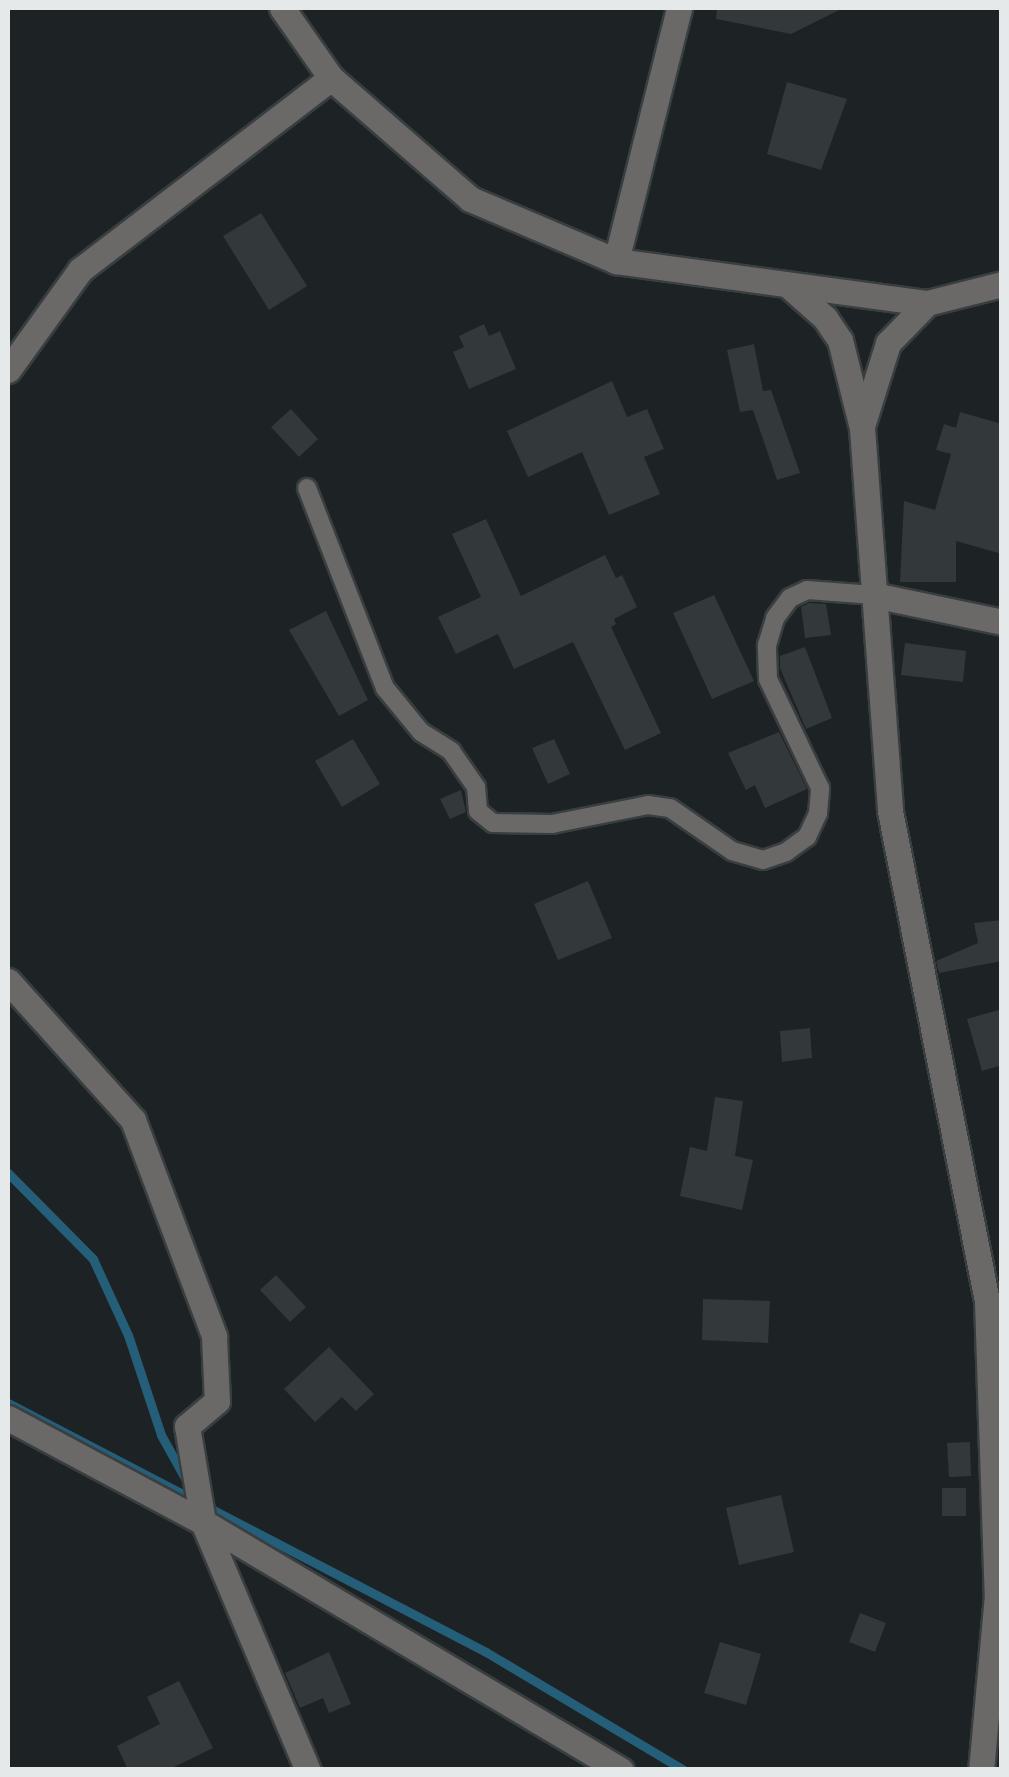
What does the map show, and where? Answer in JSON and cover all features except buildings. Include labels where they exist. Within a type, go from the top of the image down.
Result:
[{"type":"street","points":[[282,8],[331,78],[470,199],[616,261],[790,288],[927,303],[1002,284]]},
{"type":"street","points":[[616,261],[679,8]]},
{"type":"street","points":[[8,370],[80,270],[331,78]]},
{"type":"street","points":[[790,288],[825,318],[840,340],[862,428],[890,811],[987,1301],[999,1591],[980,1770]]},
{"type":"street","points":[[862,428],[888,342],[927,303]]},
{"type":"street","points":[[874,595],[1002,622]]},
{"type":"street","points":[[11,994],[132,1120],[214,1336],[217,1400],[186,1426],[203,1522],[308,1770]]},
{"type":"street","points":[[8,1418],[203,1522],[621,1770]]},
{"type":"lane","points":[[308,488],[385,688],[420,732],[451,751],[476,788],[478,810],[493,823],[552,824],[648,805],[670,808],[732,851],[763,860],[796,846],[807,838],[820,788],[768,679],[767,645],[774,618],[790,598],[807,590],[874,595]]},
{"type":"waterway","points":[[8,1173],[93,1259],[128,1335],[161,1435],[186,1480]]},
{"type":"waterway","points":[[8,1403],[486,1652],[684,1770]]}]
